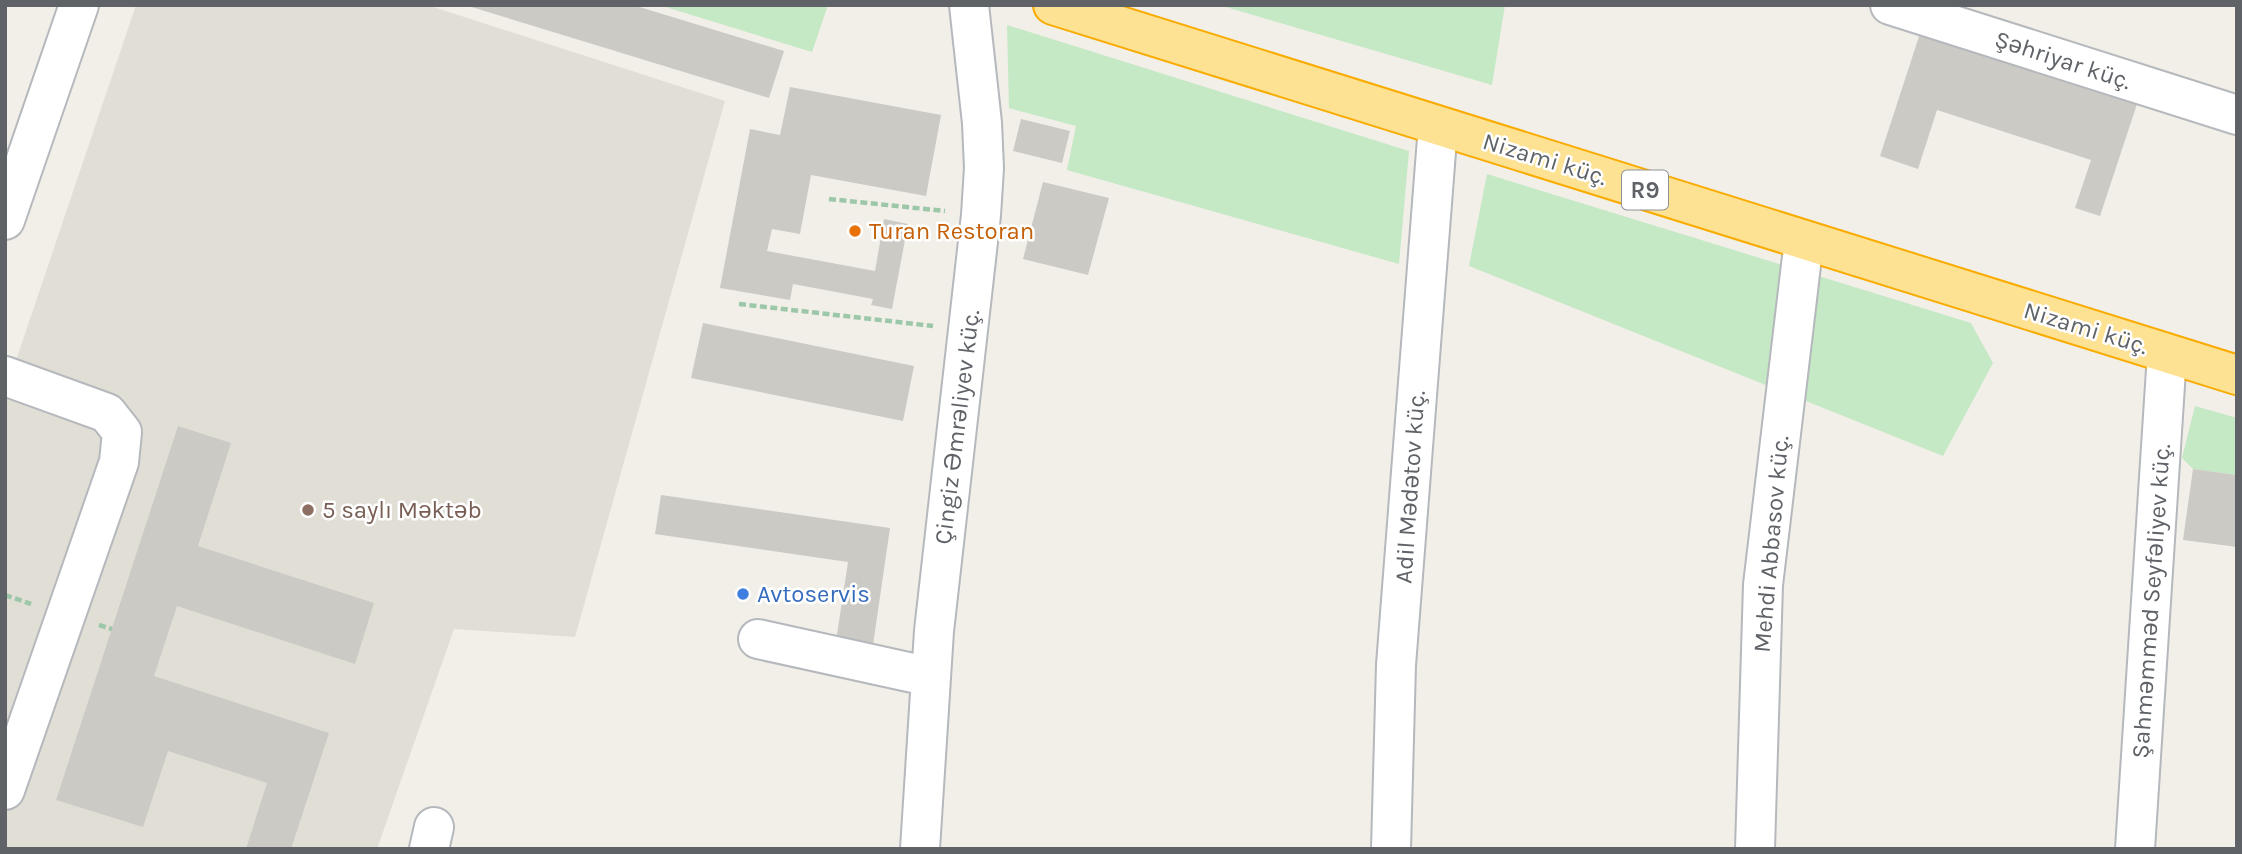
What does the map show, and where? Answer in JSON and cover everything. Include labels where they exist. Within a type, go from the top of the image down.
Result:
[{"type":"highway","name":"Nizami küç.","points":[[1053,5],[2237,375]]},
{"type":"street","points":[[5,220],[79,5]]},
{"type":"street","name":"Çingiz Əmrəliyev küç.","points":[[920,849],[934,631],[984,168],[970,5]]},
{"type":"street","name":"Şəhriyar küç.","points":[[1890,5],[2237,115]]},
{"type":"street","name":"Adil Mədətov küç.","points":[[1391,849],[1396,665],[1438,126]]},
{"type":"street","name":"Mehdi Abbasov küç.","points":[[1755,849],[1763,585],[1804,240]]},
{"type":"street","name":"Şahməmməd Seyfəliyev küç.","points":[[2135,849],[2167,354]]},
{"type":"street","points":[[5,376],[107,413],[122,432],[119,462],[5,790]]},
{"type":"street","points":[[758,639],[931,677]]},
{"type":"path","points":[[829,199],[981,215]]},
{"type":"path","points":[[739,304],[968,331]]},
{"type":"shaded area","name":"5 saylı Məktəb","points":[[136,5],[427,5],[725,101],[575,637],[454,629],[377,849],[5,849],[5,393]]},
{"type":"green space","points":[[659,5],[828,5],[812,52]]},
{"type":"green space","points":[[1219,5],[1505,5],[1492,85]]},
{"type":"green space","points":[[1007,25],[1409,151],[1399,264],[1067,170],[1076,126],[1009,108]]},
{"type":"green space","points":[[1487,174],[1971,323],[1993,363],[1943,456],[1469,266]]},
{"type":"green space","points":[[2195,406],[2237,418],[2237,475],[2193,469],[2182,458]]},
{"type":"building","points":[[465,5],[633,5],[784,51],[769,98]]},
{"type":"building","points":[[1924,21],[2141,92],[2100,216],[2075,208],[2091,160],[1937,110],[1918,169],[1880,156]]},
{"type":"building","points":[[790,87],[941,115],[926,196],[811,175],[800,234],[772,229],[767,251],[875,271],[884,219],[908,224],[892,309],[871,305],[873,299],[793,284],[790,300],[720,288],[750,129],[780,135]]},
{"type":"building","points":[[1021,119],[1070,131],[1062,163],[1013,151]]},
{"type":"building","points":[[1043,182],[1109,198],[1088,275],[1023,259]]},
{"type":"building","points":[[703,323],[914,366],[903,421],[691,378]]},
{"type":"building","points":[[178,426],[231,443],[198,546],[374,603],[355,664],[177,606],[154,676],[329,733],[291,849],[246,849],[267,783],[168,751],[143,827],[56,800]]},
{"type":"building","points":[[2193,469],[2237,475],[2237,547],[2183,540]]},
{"type":"building","points":[[661,495],[890,528],[873,645],[836,641],[848,562],[655,534]]},
{"type":"place","name":"Turan Restoran","points":[[855,231]]},
{"type":"place","name":"5 saylı Məktəb","points":[[308,510]]},
{"type":"place","name":"Avtoservis","points":[[743,594]]}]
